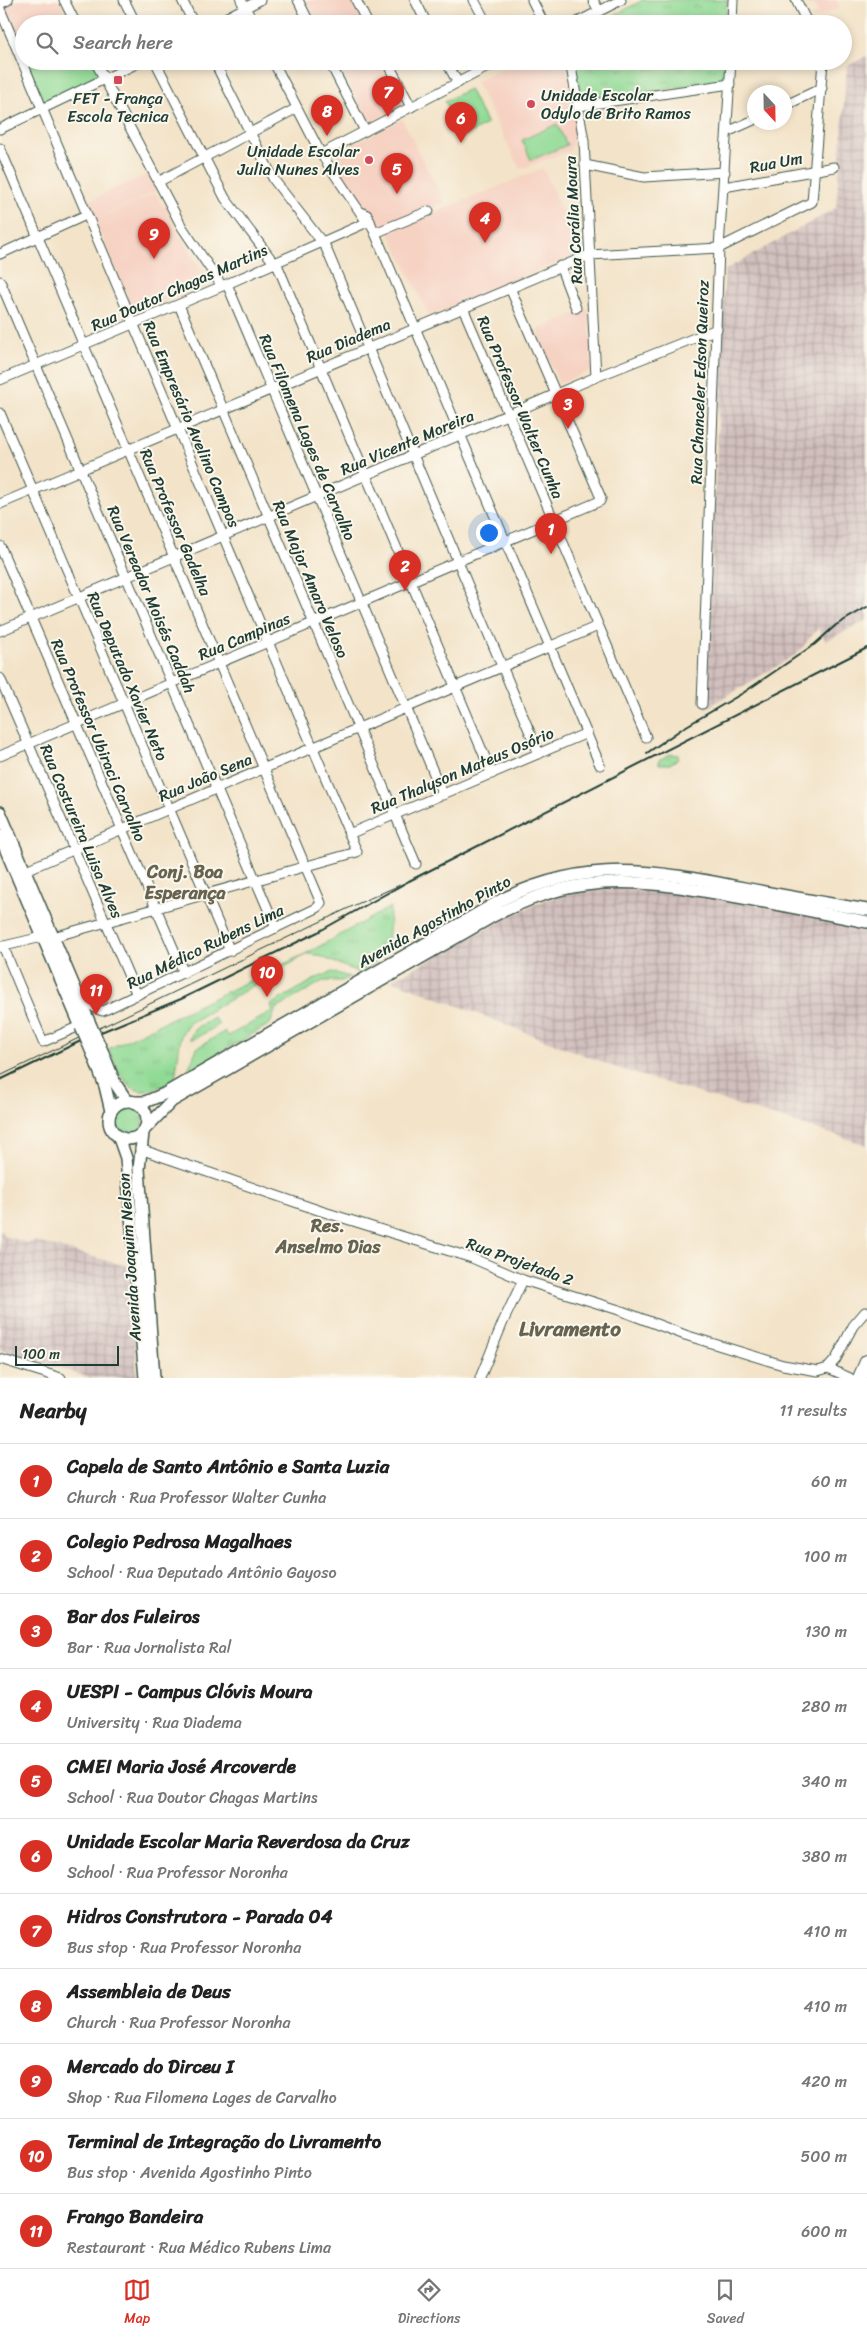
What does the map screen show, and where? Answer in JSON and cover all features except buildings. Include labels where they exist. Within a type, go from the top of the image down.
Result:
[{"type":"highway","points":[[860,1378],[867,1362]]},
{"type":"main road","points":[[0,812],[21,872],[82,1026],[98,1055],[130,1101]]},
{"type":"main road","points":[[0,836],[21,872]]},
{"type":"main road","name":"Avenida Agostinho Pinto","points":[[130,1101],[145,1102],[164,1094],[503,899],[553,880],[615,871],[672,874],[867,910]]},
{"type":"main road","name":"Avenida Agostinho Pinto","points":[[144,1131],[172,1101],[495,915],[544,894],[585,885],[614,882],[654,884],[698,889],[867,922]]},
{"type":"main road","points":[[47,937],[79,998],[82,1026]]},
{"type":"main road","points":[[98,1055],[111,1111]]},
{"type":"main road","points":[[130,1101],[140,1105],[147,1115],[144,1131],[131,1140],[118,1138],[110,1129],[109,1117],[111,1111],[120,1102],[130,1101]]},
{"type":"main road","name":"Avenida Joaquim Nelson","points":[[144,1131],[140,1149],[140,1184],[154,1378]]},
{"type":"main road","name":"Avenida Joaquim Nelson","points":[[118,1138],[126,1158],[145,1378]]},
{"type":"street","points":[[0,4],[8,0]]},
{"type":"street","points":[[64,0],[72,15]]},
{"type":"street","points":[[124,0],[132,15]]},
{"type":"street","points":[[182,0],[190,15]]},
{"type":"street","points":[[227,15],[243,4],[260,0]]},
{"type":"street","points":[[298,0],[306,15]]},
{"type":"street","points":[[356,0],[364,15]]},
{"type":"street","points":[[415,0],[422,15]]},
{"type":"street","points":[[474,0],[482,15]]},
{"type":"street","points":[[532,0],[540,15]]},
{"type":"street","points":[[594,0],[599,11]]},
{"type":"street","points":[[591,15],[621,0]]},
{"type":"street","points":[[732,15],[733,0]]},
{"type":"street","points":[[796,0],[804,15]]},
{"type":"street","points":[[243,4],[249,15]]},
{"type":"street","name":"Rua Empresário Avelino Campos","points":[[0,9],[15,45]]},
{"type":"street","name":"Rua Empresário Avelino Campos","points":[[25,70],[357,852],[306,866]]},
{"type":"street","name":"Rua Filomena Lages de Carvalho","points":[[100,70],[185,233],[225,285],[272,389],[406,708]]},
{"type":"street","points":[[0,129],[124,70]]},
{"type":"street","points":[[160,70],[234,212],[275,262],[492,774]]},
{"type":"street","points":[[219,70],[280,188],[322,241],[539,754]]},
{"type":"street","points":[[278,70],[321,154],[375,233],[600,765]]},
{"type":"street","points":[[334,70],[365,131]]},
{"type":"street","points":[[392,70],[411,108]]},
{"type":"street","points":[[451,70],[458,83]]},
{"type":"street","points":[[321,154],[483,70]]},
{"type":"street","name":"Rua Corália Moura","points":[[572,70],[584,141],[596,378]]},
{"type":"street","name":"Rua Chanceler Edson Queiroz","points":[[702,704],[719,248],[731,70]]},
{"type":"street","points":[[719,248],[812,202],[823,70]]},
{"type":"street","points":[[579,106],[730,84]]},
{"type":"street","points":[[792,102],[822,88]]},
{"type":"street","points":[[158,182],[297,108]]},
{"type":"street","points":[[727,132],[747,123]]},
{"type":"street","points":[[330,168],[329,158],[336,146]]},
{"type":"street","name":"Rua Professor Gadelha","points":[[0,148],[320,899],[318,908]]},
{"type":"street","points":[[585,166],[603,168],[635,177],[725,172]]},
{"type":"street","name":"Rua Um","points":[[724,187],[834,167]]},
{"type":"street","points":[[375,233],[428,211]]},
{"type":"street","points":[[0,254],[86,215]]},
{"type":"street","name":"Rua Doutor Chagas Martins","points":[[0,380],[179,305],[368,222]]},
{"type":"street","name":"Rua Diadema","points":[[0,504],[560,266],[589,256],[719,248]]},
{"type":"street","points":[[560,266],[576,308]]},
{"type":"street","name":"Rua Vereador Moisés Caddah","points":[[0,281],[276,928]]},
{"type":"street","points":[[410,582],[600,501],[601,498],[510,288]]},
{"type":"street","name":"Rua Major Amaro Veloso","points":[[179,305],[416,864]]},
{"type":"street","name":"Rua Professor Walter Cunha","points":[[462,308],[646,737]]},
{"type":"street","name":"Rua Vicente Moreira","points":[[0,631],[556,394],[716,329]]},
{"type":"street","name":"Rua Deputado Xavier Neto","points":[[0,413],[230,951]]},
{"type":"street","name":"Rua Professor Ubiraci Carvalho","points":[[0,546],[155,910],[184,973]]},
{"type":"street","name":"Rua Campinas","points":[[0,756],[410,582]]},
{"type":"street","points":[[442,795],[406,708],[598,626]]},
{"type":"street","name":"Rua Costureira Luisa Alves","points":[[0,678],[137,995]]},
{"type":"street","name":"Rua João Sena","points":[[21,872],[406,708]]},
{"type":"street","name":"Rua Thalyson Mateus Osório","points":[[349,834],[587,733]]},
{"type":"street","points":[[82,1026],[43,1042],[1,947],[155,910],[306,866]]},
{"type":"street","name":"Rua Médico Rubens Lima","points":[[79,998],[98,1010],[103,1011],[318,908]]},
{"type":"street","name":"Rua Projetada 2","points":[[140,1149],[321,1211],[472,1258],[524,1280],[620,1310],[685,1334],[783,1364],[818,1371],[828,1368]]},
{"type":"street","points":[[480,1378],[503,1322],[524,1280]]},
{"type":"street","points":[[850,1378],[828,1368],[836,1359],[852,1326],[865,1312]]},
{"type":"street","points":[[0,1359],[61,1378]]},
{"type":"shaded area","points":[[20,0],[60,0],[67,15],[15,15],[15,34],[4,7]]},
{"type":"shaded area","points":[[307,0],[352,0],[360,15],[314,15]]},
{"type":"shaded area","points":[[803,0],[836,0],[840,8],[822,15],[813,15],[818,13],[815,5],[806,6]]},
{"type":"shaded area","points":[[867,56],[867,620],[826,641],[818,628],[797,654],[705,709],[725,270],[836,208],[847,70],[852,70],[852,64]]},
{"type":"shaded area","points":[[342,70],[388,70],[405,105],[369,123]]},
{"type":"shaded area","name":"Unidade Escolar Odylo de Brito Ramos","points":[[499,70],[567,70],[579,127],[569,151],[520,169],[476,82]]},
{"type":"shaded area","points":[[402,119],[444,202],[381,229],[373,212],[365,209],[336,167],[338,152]]},
{"type":"shaded area","points":[[543,168],[581,253],[429,316],[389,232]]},
{"type":"shaded area","points":[[148,174],[156,191],[94,220],[86,202]]},
{"type":"shaded area","points":[[156,193],[162,207],[166,205],[180,238],[183,237],[200,269],[204,268],[210,283],[135,315],[95,220]]},
{"type":"shaded area","points":[[589,308],[592,370],[559,384],[537,330]]},
{"type":"shaded area","points":[[615,888],[690,891],[867,928],[867,1145],[617,1068],[392,980],[508,917],[545,900],[588,890]]},
{"type":"shaded area","points":[[0,1229],[5,1236],[28,1243],[34,1241],[130,1267],[137,1378],[91,1378],[0,1350]]},
{"type":"green space","points":[[643,0],[727,0],[726,15],[615,15]]},
{"type":"green space","points":[[30,70],[98,70],[101,77],[44,102]]},
{"type":"green space","points":[[576,70],[725,70],[725,80],[582,102]]},
{"type":"green space","points":[[469,89],[487,124],[463,137],[445,101]]},
{"type":"green space","points":[[557,124],[567,145],[531,160],[522,140]]},
{"type":"green space","points":[[670,754],[678,755],[678,759],[670,764],[659,764],[659,760]]},
{"type":"green space","points":[[390,907],[389,934],[374,957],[375,963],[360,973],[317,955],[307,954],[188,1024],[181,1035],[175,1079],[161,1087],[140,1091],[132,1088],[120,1073],[108,1049],[311,951]]},
{"type":"green space","points":[[332,972],[350,977],[342,981],[323,981],[276,1009],[270,1024],[187,1072],[197,1048],[225,1031],[228,1036],[273,1011],[270,1005],[317,978]]},
{"type":"green space","points":[[214,1017],[219,1025],[194,1039],[190,1039],[194,1029]]},
{"type":"green space","points":[[128,1104],[140,1108],[144,1120],[140,1132],[128,1136],[116,1132],[112,1120],[116,1108]]},
{"type":"tram line","points":[[0,1076],[357,904],[409,881]]},
{"type":"railway","points":[[647,753],[683,728],[743,693],[815,644],[836,625],[867,607]]},
{"type":"railway","points":[[0,1080],[89,1037],[181,999],[318,932],[409,881],[867,648]]},
{"type":"place","name":"FET - França Escola Tecnica","points":[[118,80]]},
{"type":"place","name":"Unidade Escolar Odylo de Brito Ramos","points":[[531,104]]},
{"type":"place","name":"Hidros Construtora - Parada 04","points":[[388,117]]},
{"type":"place","name":"Assembleia de Deus","points":[[327,136]]},
{"type":"place","name":"Unidade Escolar Maria Reverdosa da Cruz","points":[[461,143]]},
{"type":"place","name":"Unidade Escolar Julia Nunes Alves","points":[[369,160]]},
{"type":"place","name":"CMEI Maria José Arcoverde","points":[[397,194]]},
{"type":"place","name":"UESPI - Campus Clóvis Moura","points":[[485,243]]},
{"type":"place","name":"Mercado do Dirceu I","points":[[154,259]]},
{"type":"place","name":"Bar dos Fuleiros","points":[[568,429]]},
{"type":"place","name":"Capela de Santo Antônio e Santa Luzia","points":[[551,554]]},
{"type":"place","name":"Colegio Pedrosa Magalhaes","points":[[405,591]]},
{"type":"place","name":"Terminal de Integração do Livramento","points":[[267,997]]},
{"type":"place","name":"Frango Bandeira","points":[[96,1015]]},
{"type":"district","name":"Conj. Boa Esperança","points":[[185,882]]},
{"type":"district","name":"Res. Anselmo Dias","points":[[328,1236]]},
{"type":"district","name":"Livramento","points":[[570,1329]]}]
